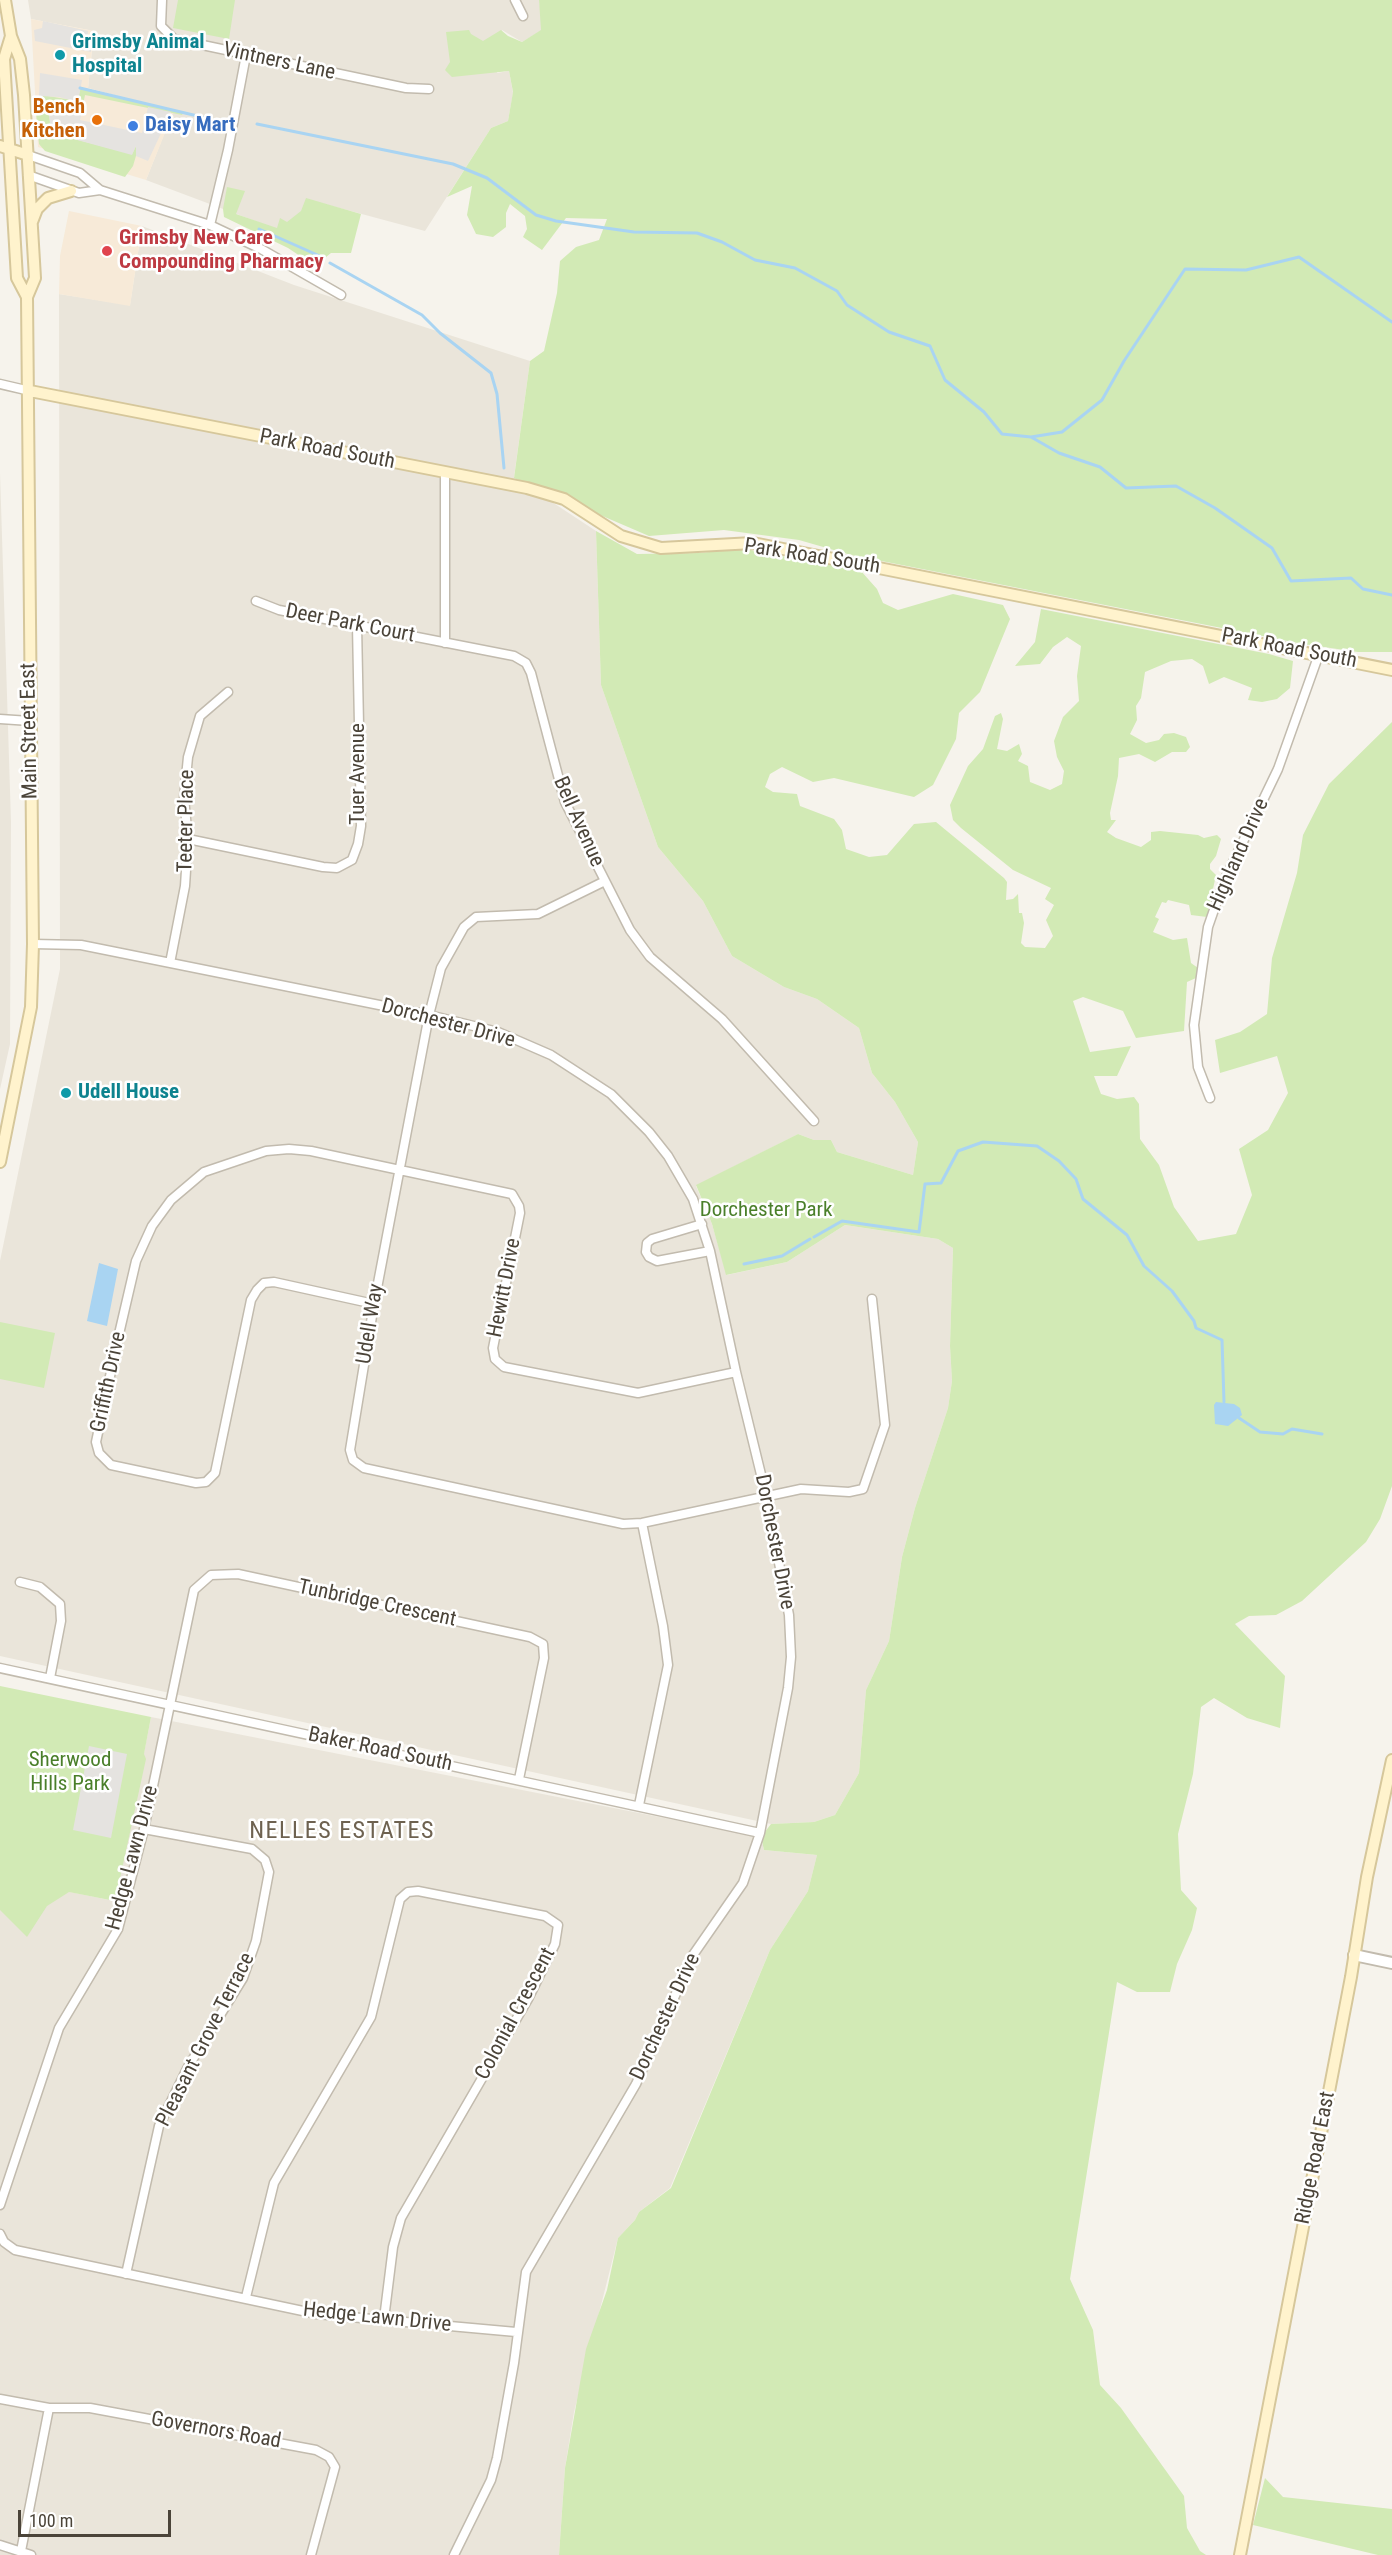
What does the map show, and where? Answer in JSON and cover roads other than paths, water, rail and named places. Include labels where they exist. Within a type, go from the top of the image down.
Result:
[{"type":"main road","name":"Main Street East","points":[[0,1162],[31,1007],[33,944],[30,391],[27,297],[35,278],[20,59],[11,36],[4,0]]},
{"type":"main road","name":"Main Street East","points":[[11,36],[4,59],[8,107],[5,166],[17,278],[27,297]]},
{"type":"main road","points":[[0,122],[8,107]]},
{"type":"main road","points":[[5,148],[28,155]]},
{"type":"main road","points":[[5,166],[28,175]]},
{"type":"main road","points":[[30,225],[37,209],[48,198],[71,191]]},
{"type":"main road","name":"Park Road South","points":[[30,391],[527,488],[564,500],[621,536],[662,549],[753,543],[1392,670]]},
{"type":"main road","name":"Ridge Road East","points":[[1240,2555],[1392,1760]]},
{"type":"street","name":"Vintners Lane","points":[[162,0],[161,26],[174,39],[406,88],[429,89]]},
{"type":"street","points":[[515,0],[523,16]]},
{"type":"street","points":[[210,225],[228,150],[246,54]]},
{"type":"street","points":[[28,155],[80,173],[100,190],[210,225],[261,249],[341,296]]},
{"type":"street","points":[[28,175],[79,193],[100,190]]},
{"type":"street","points":[[0,384],[30,391]]},
{"type":"street","points":[[445,473],[445,643]]},
{"type":"street","name":"Deer Park Court","points":[[256,601],[279,610],[445,643]]},
{"type":"street","name":"Tuer Avenue","points":[[188,839],[323,867],[337,868],[352,860],[361,826],[357,625]]},
{"type":"street","name":"Bell Avenue","points":[[445,643],[514,656],[526,663],[537,695],[558,786],[630,930],[650,957],[722,1019],[814,1121]]},
{"type":"street","name":"Highland Drive","points":[[1210,1098],[1198,1066],[1194,1025],[1209,927],[1224,881],[1278,769],[1319,654]]},
{"type":"street","name":"Teeter Place","points":[[170,963],[185,886],[188,839],[184,798],[188,757],[200,716],[228,693]]},
{"type":"street","points":[[0,719],[30,721]]},
{"type":"street","name":"Udell Way","points":[[605,881],[538,914],[481,915],[471,920],[441,968],[429,1015],[374,1304],[350,1450],[353,1460],[364,1468],[599,1521],[623,1524],[642,1523],[810,1488],[849,1492],[863,1489],[885,1425],[872,1299]]},
{"type":"street","name":"Dorchester Drive","points":[[33,944],[81,945],[429,1015],[509,1036],[551,1055],[611,1094],[649,1132],[668,1156],[693,1199],[710,1251],[766,1496],[789,1615],[792,1657],[788,1688],[760,1833],[743,1883],[693,1955],[636,2084],[526,2272],[516,2332],[514,2363],[497,2458],[491,2480],[454,2555]]},
{"type":"street","name":"Griffith Drive","points":[[374,1304],[274,1282],[264,1283],[257,1290],[251,1300],[215,1473],[206,1482],[111,1465],[99,1453],[96,1442],[136,1262],[152,1226],[171,1200],[204,1172],[266,1151],[289,1149],[311,1151],[399,1169]]},
{"type":"street","name":"Hewitt Drive","points":[[399,1169],[506,1191],[516,1199],[520,1212],[493,1348],[495,1359],[504,1367],[638,1393],[736,1372]]},
{"type":"street","points":[[702,1224],[652,1239],[646,1246],[647,1255],[657,1261],[710,1251]]},
{"type":"street","points":[[639,1805],[668,1665],[642,1523]]},
{"type":"street","name":"Tunbridge Crescent","points":[[169,1704],[194,1590],[211,1575],[238,1574],[530,1637],[543,1644],[544,1658],[519,1779]]},
{"type":"street","points":[[20,1582],[40,1587],[60,1604],[61,1621],[50,1678]]},
{"type":"street","name":"Baker Road South","points":[[0,1668],[760,1833]]},
{"type":"street","name":"Hedge Lawn Drive","points":[[0,2205],[58,2028],[118,1929],[144,1829],[169,1704]]},
{"type":"street","name":"Pleasant Grove Terrace","points":[[126,2274],[159,2126],[188,2067],[243,1978],[256,1941],[269,1872],[265,1860],[252,1850],[144,1829]]},
{"type":"street","name":"Colonial Crescent","points":[[246,2297],[274,2183],[371,2016],[400,1899],[408,1892],[418,1891],[545,1916],[558,1925],[555,1944],[528,1999],[401,2218],[393,2247],[384,2319]]},
{"type":"street","points":[[1354,1955],[1392,1963]]},
{"type":"street","name":"Hedge Lawn Drive","points":[[0,2234],[4,2242],[15,2250],[246,2297],[316,2314],[516,2332]]},
{"type":"street","name":"Governors Road","points":[[0,2399],[49,2408],[90,2408],[316,2450],[329,2457],[335,2467],[311,2555]]},
{"type":"street","points":[[21,2551],[49,2408]]},
{"type":"street","points":[[0,2546],[32,2555]]},
{"type":"water","points":[[99,1263],[118,1269],[107,1326],[87,1321]]},
{"type":"water","points":[[1216,1402],[1234,1404],[1240,1408],[1242,1415],[1228,1426],[1215,1424],[1214,1405]]},
{"type":"waterway","points":[[80,88],[206,118]]},
{"type":"waterway","points":[[257,124],[453,164],[487,178],[536,215],[556,221],[634,232],[697,233],[722,242],[755,260],[795,268],[837,291],[847,305],[889,332],[930,346],[945,380],[984,412],[1002,434],[1031,437],[1059,453],[1100,467],[1126,488],[1176,486],[1215,508],[1272,548],[1291,581],[1351,578],[1363,589],[1392,595]]},
{"type":"waterway","points":[[259,229],[322,257]]},
{"type":"waterway","points":[[1031,437],[1062,432],[1102,400],[1124,361],[1185,269],[1246,270],[1299,257],[1392,322]]},
{"type":"waterway","points":[[330,263],[422,315],[440,333],[491,373],[497,394],[504,468]]},
{"type":"waterway","points":[[814,1237],[842,1221],[919,1232],[925,1184],[941,1183],[958,1151],[983,1142],[1037,1146],[1059,1161],[1076,1179],[1083,1199],[1127,1235],[1144,1266],[1172,1291],[1194,1321],[1196,1328],[1222,1340],[1224,1402]]},
{"type":"waterway","points":[[744,1264],[782,1256],[810,1239]]},
{"type":"waterway","points":[[1239,1418],[1260,1432],[1283,1434],[1292,1429],[1322,1434]]},
{"type":"place","name":"Grimsby Animal Hospital","points":[[60,55]]},
{"type":"place","name":"Bench Kitchen","points":[[97,120]]},
{"type":"place","name":"Daisy Mart","points":[[133,126]]},
{"type":"place","name":"Grimsby New Care Compounding Pharmacy","points":[[107,251]]},
{"type":"place","name":"Udell House","points":[[66,1093]]},
{"type":"district","name":"NELLES ESTATES","points":[[342,1832]]},
{"type":"park label","name":"Dorchester Park","points":[[766,1211]]},
{"type":"park label","name":"Sherwood Hills Park","points":[[70,1773]]}]
